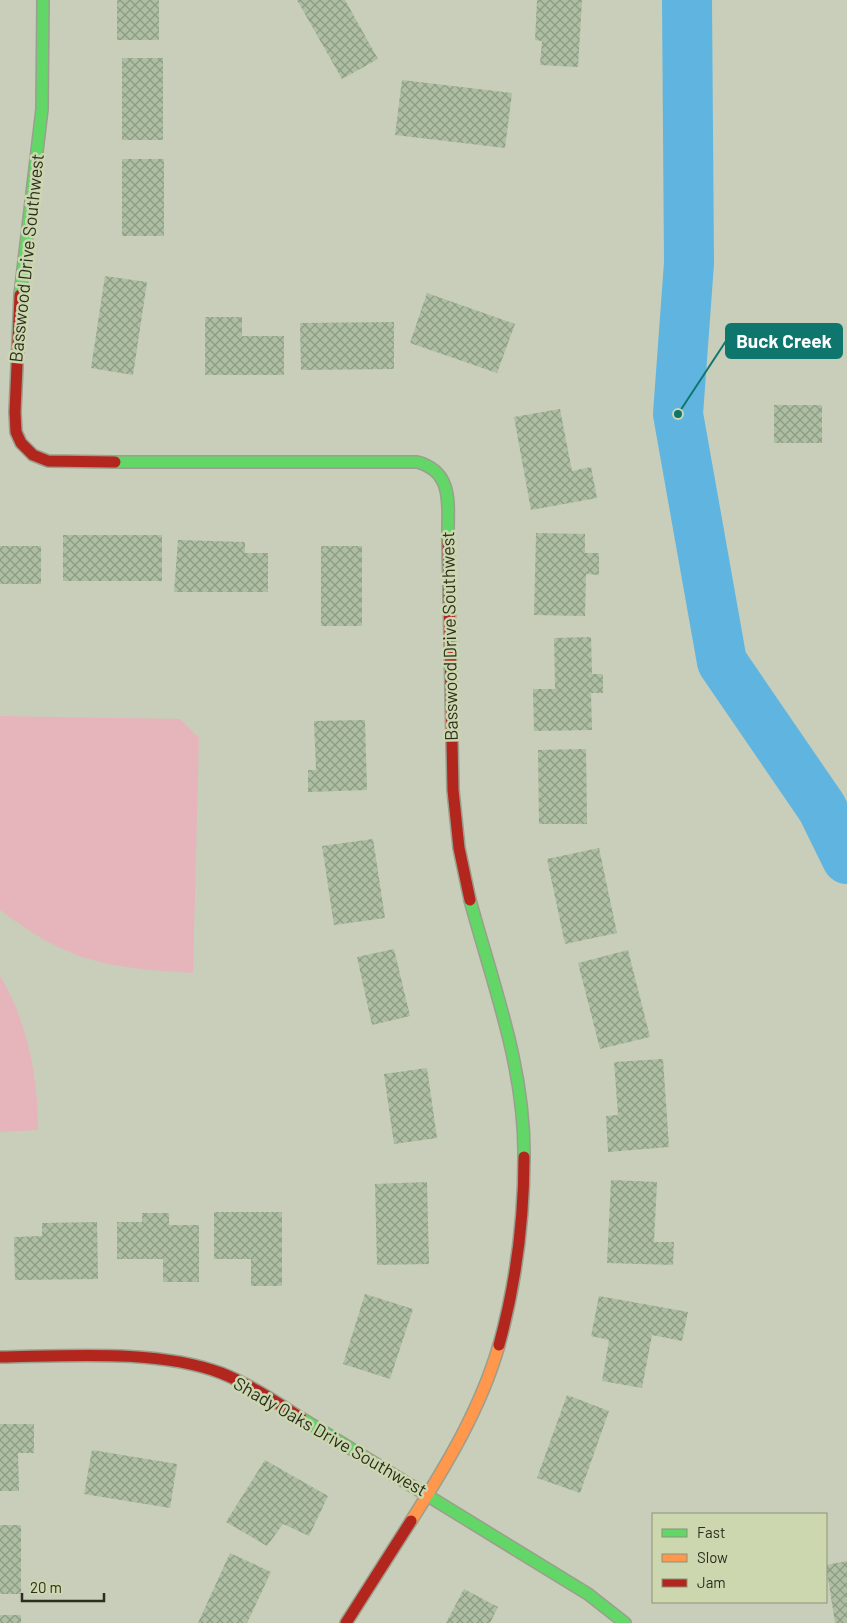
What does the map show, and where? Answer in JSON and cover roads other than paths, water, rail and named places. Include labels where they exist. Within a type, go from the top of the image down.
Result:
[{"type":"street","name":"Basswood Drive Southwest","points":[[44,0],[41,124],[17,322],[15,356],[15,421],[19,440],[25,448],[42,460],[54,462],[417,462],[429,464],[439,471],[445,480],[447,492],[452,761],[456,821],[469,897],[515,1057],[524,1175],[518,1251],[511,1295],[500,1341],[469,1425],[430,1495],[346,1623]]},
{"type":"street","name":"Shady Oaks Drive Southwest","points":[[0,1357],[128,1356],[191,1365],[221,1374],[259,1392],[430,1495],[588,1594],[625,1623]]},
{"type":"waterway","points":[[687,0],[689,263],[678,414],[722,662],[822,808],[847,859]]},
{"type":"place","name":"Buck Creek","points":[[678,414]]}]
